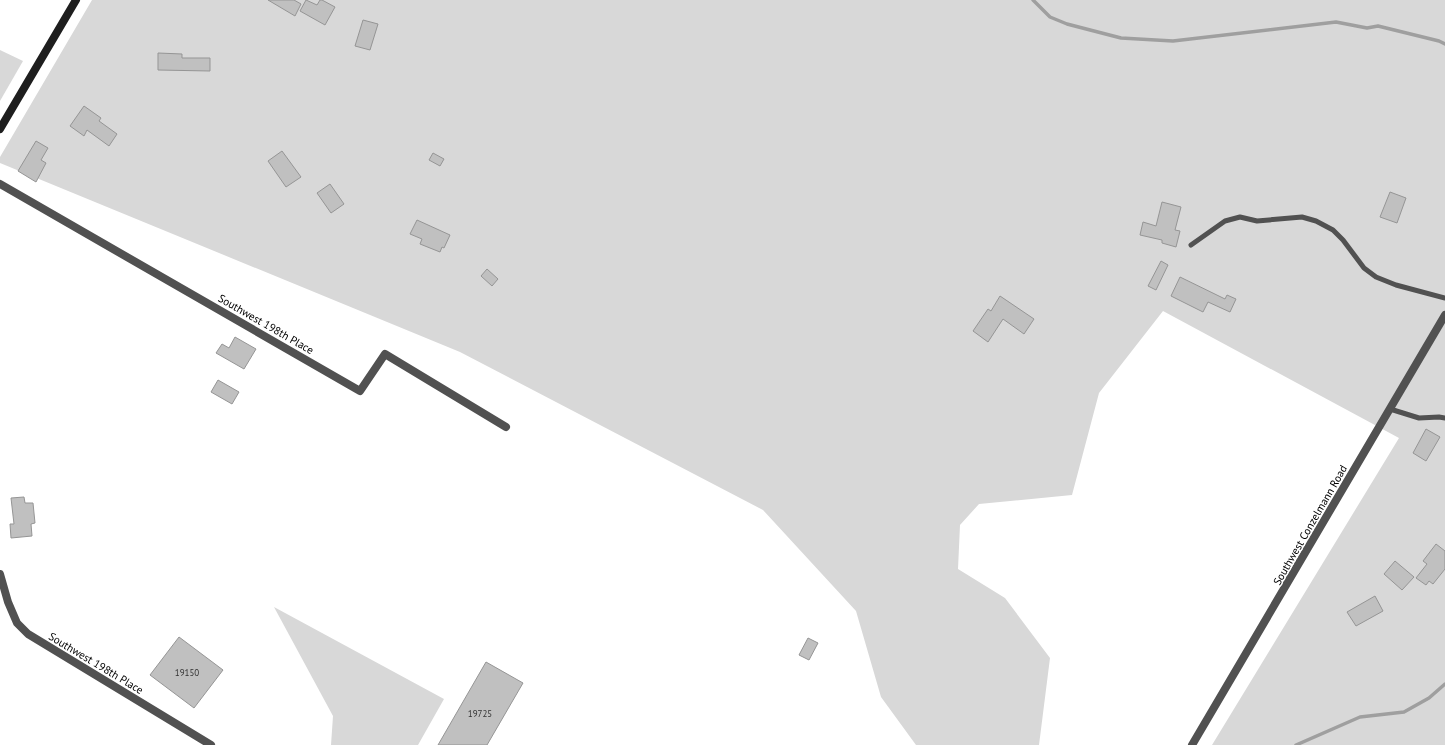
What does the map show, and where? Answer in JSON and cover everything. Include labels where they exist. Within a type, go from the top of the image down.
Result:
[{"type":"street","points":[[0,129],[76,0]]},
{"type":"street","name":"Southwest 198th Place","points":[[0,184],[360,391],[385,354],[506,427]]},
{"type":"street","name":"Southwest Conzelmann Road","points":[[1192,745],[1445,315]]},
{"type":"street","name":"Southwest 198th Place","points":[[0,574],[8,602],[17,623],[28,634],[211,745]]},
{"type":"lane","points":[[1191,245],[1225,221],[1240,217],[1257,220],[1302,217],[1316,221],[1333,230],[1343,240],[1364,268],[1376,277],[1396,285],[1445,298]]},
{"type":"lane","points":[[1390,409],[1419,418],[1445,418]]},
{"type":"shaded area","points":[[92,0],[1445,0],[1445,745],[1212,745],[1399,438],[1163,311],[1099,393],[1072,495],[979,504],[960,525],[958,569],[1005,598],[1050,658],[1039,745],[916,745],[881,697],[856,611],[763,510],[460,352],[0,163],[0,157]]},
{"type":"shaded area","points":[[0,50],[23,61],[0,101]]},
{"type":"shaded area","points":[[274,607],[444,699],[418,745],[331,745],[333,716]]},
{"type":"building","points":[[268,0],[294,0],[301,4],[295,16]]},
{"type":"building","points":[[306,0],[317,5],[320,0],[322,0],[335,7],[325,25],[300,11]]},
{"type":"building","points":[[363,20],[378,24],[370,50],[355,46]]},
{"type":"building","points":[[158,53],[182,54],[182,58],[210,58],[210,71],[158,70]]},
{"type":"building","points":[[84,106],[101,118],[99,121],[117,134],[109,146],[87,130],[84,136],[70,126]]},
{"type":"building","points":[[36,141],[48,148],[41,160],[46,163],[36,182],[18,171]]},
{"type":"building","points":[[282,151],[301,177],[286,187],[268,161]]},
{"type":"building","points":[[433,153],[444,159],[440,166],[429,160]]},
{"type":"building","points":[[330,184],[344,204],[331,213],[317,193]]},
{"type":"building","points":[[1390,192],[1406,198],[1397,223],[1380,217]]},
{"type":"building","points":[[1162,202],[1181,207],[1175,230],[1180,231],[1176,247],[1162,243],[1162,240],[1140,235],[1143,222],[1156,226]]},
{"type":"building","points":[[417,220],[450,235],[444,248],[442,247],[440,252],[420,244],[422,239],[410,234]]},
{"type":"building","points":[[1161,261],[1168,265],[1156,290],[1148,286]]},
{"type":"building","points":[[487,269],[498,279],[492,286],[481,276]]},
{"type":"building","points":[[1180,277],[1225,299],[1227,295],[1236,299],[1230,312],[1208,302],[1203,312],[1171,296]]},
{"type":"building","points":[[1000,296],[1034,319],[1024,334],[1003,319],[988,342],[973,331],[988,309],[991,311]]},
{"type":"building","points":[[235,337],[256,349],[244,369],[216,353],[222,344],[229,348]]},
{"type":"building","points":[[218,380],[239,392],[232,404],[211,392]]},
{"type":"building","points":[[1426,429],[1440,437],[1426,461],[1413,453]]},
{"type":"building","points":[[24,497],[25,503],[33,503],[35,523],[31,524],[32,536],[11,538],[10,524],[14,524],[11,498]]},
{"type":"building","points":[[1436,544],[1445,551],[1445,569],[1433,584],[1429,581],[1426,585],[1416,578],[1427,564],[1423,561]]},
{"type":"building","points":[[1395,561],[1414,577],[1402,590],[1384,574]]},
{"type":"building","points":[[1375,596],[1383,611],[1356,626],[1347,612]]},
{"type":"building","points":[[179,637],[223,670],[194,708],[150,675]]},
{"type":"building","points":[[808,638],[818,643],[809,660],[799,655]]},
{"type":"building","points":[[486,662],[523,683],[487,745],[438,745]]},
{"type":"waterway","points":[[1033,0],[1050,17],[1067,24],[1121,38],[1173,41],[1336,22],[1367,28],[1378,26],[1439,41],[1445,44]]},
{"type":"waterway","points":[[1296,745],[1360,717],[1404,712],[1429,698],[1445,684]]}]
